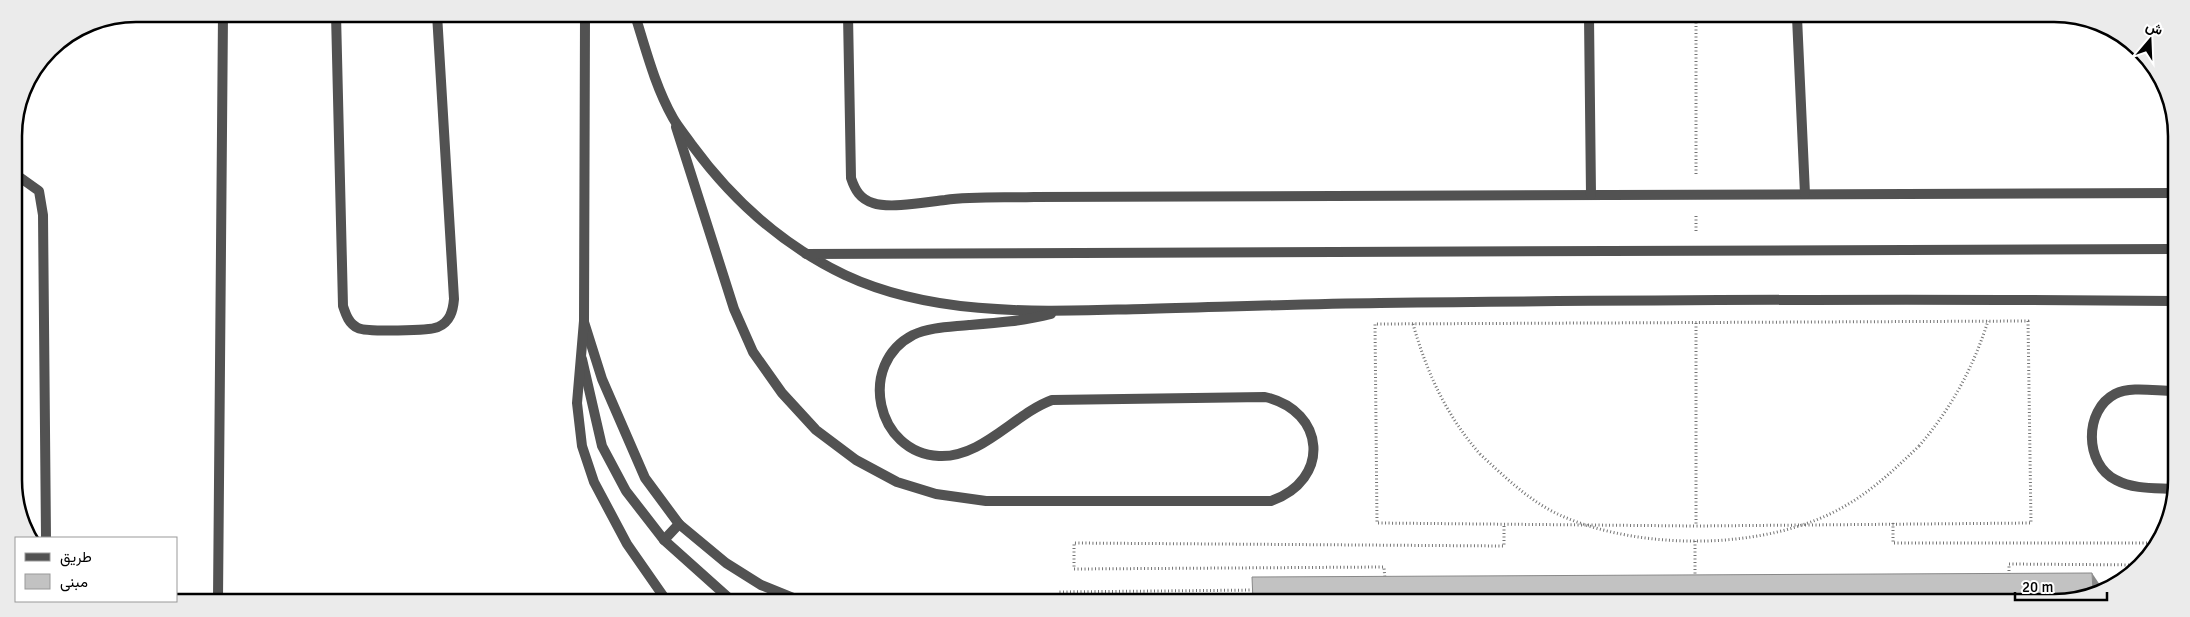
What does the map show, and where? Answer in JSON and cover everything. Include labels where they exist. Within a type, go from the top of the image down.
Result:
[{"type":"street","points":[[218,594],[223,22]]},
{"type":"street","points":[[336,22],[343,306],[348,319],[357,328],[370,332],[438,328],[447,321],[453,311],[454,299],[437,22]]},
{"type":"street","points":[[585,22],[584,321],[578,411],[582,446],[594,482],[626,544],[662,594]]},
{"type":"street","points":[[637,22],[652,73],[673,119],[734,309],[753,352],[782,393],[816,430],[856,460],[897,482],[928,492],[986,502],[1271,501],[1287,495],[1300,485],[1309,471],[1314,454],[1309,430],[1296,410],[1281,401],[1265,396],[1052,400],[1038,405],[980,445],[960,454],[938,456],[918,452],[900,441],[887,425],[880,405],[879,384],[884,364],[896,348],[913,335],[934,328],[1012,322],[1063,311]]},
{"type":"street","points":[[848,22],[851,178],[856,190],[864,199],[874,204],[920,205],[946,200],[1025,198],[2168,193]]},
{"type":"street","points":[[1589,22],[1591,195]]},
{"type":"street","points":[[1797,22],[1805,194]]},
{"type":"street","points":[[673,119],[714,175],[746,209],[805,254],[847,276],[893,292],[939,303],[995,309],[1063,311],[1376,303],[2168,301]]},
{"type":"street","points":[[23,179],[39,191],[43,215],[46,537]]},
{"type":"street","points":[[805,254],[2168,249]]},
{"type":"street","points":[[584,321],[602,379],[645,478],[679,524],[726,562],[761,585],[783,594]]},
{"type":"street","points":[[581,355],[602,446],[626,491],[664,540],[724,594]]},
{"type":"street","points":[[2167,488],[2129,486],[2113,479],[2101,467],[2093,451],[2092,434],[2093,417],[2103,402],[2117,393],[2168,391]]},
{"type":"street","points":[[664,540],[679,524]]},
{"type":"path","points":[[2028,321],[2031,523],[1696,526],[1377,523],[1375,324],[1988,322],[2028,321]]},
{"type":"path","points":[[1413,324],[1428,371],[1438,394],[1464,436],[1515,487],[1560,515],[1608,532],[1643,539],[1695,540],[1757,537],[1801,526],[1845,506],[1884,479],[1919,446],[1948,408],[1974,359],[1988,322]]},
{"type":"path","points":[[1893,523],[1893,543],[2149,543]]},
{"type":"path","points":[[1385,582],[1384,567],[1074,569],[1074,543],[1504,546],[1504,524]]},
{"type":"path","points":[[1695,540],[1695,580]]},
{"type":"path","points":[[2010,581],[2009,564],[2130,565]]},
{"type":"path","points":[[1058,594],[1058,592],[1257,590]]},
{"type":"building","points":[[2092,573],[2093,587],[2061,594],[1253,594],[1252,577]]}]
